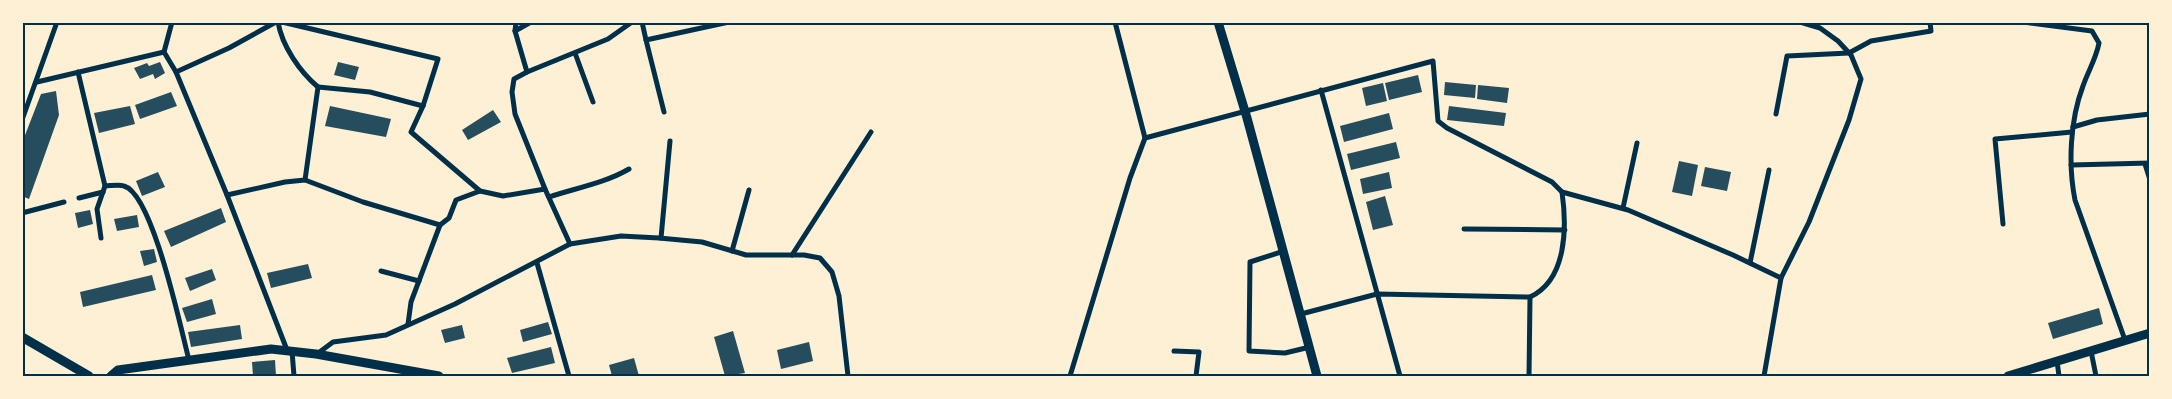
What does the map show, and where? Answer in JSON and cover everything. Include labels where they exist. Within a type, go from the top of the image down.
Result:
[{"type":"street","points":[[22,120],[57,22]]},
{"type":"street","points":[[172,22],[164,52],[176,72],[227,195],[289,351],[294,376]]},
{"type":"street","points":[[176,72],[229,48],[277,22],[280,36],[306,78],[318,87],[370,92],[423,106]]},
{"type":"street","points":[[282,22],[438,59],[423,106],[411,132],[480,191],[503,196],[545,189]]},
{"type":"street","points":[[516,22],[515,31],[527,72]]},
{"type":"street","points":[[515,31],[531,22]]},
{"type":"street","points":[[570,244],[545,189],[515,114],[512,92],[514,80],[527,72],[608,39],[632,22]]},
{"type":"street","points":[[642,22],[664,112]]},
{"type":"street","points":[[646,40],[729,22]]},
{"type":"street","points":[[1070,376],[1130,178],[1145,138],[1115,22]]},
{"type":"street","points":[[1218,22],[1245,110],[1317,376]]},
{"type":"street","points":[[1764,376],[1781,278],[1809,222],[1849,120],[1861,79],[1849,53],[1838,41],[1822,30],[1800,22]]},
{"type":"street","points":[[1822,30],[1826,22]]},
{"type":"street","points":[[1776,114],[1788,56],[1849,53],[1871,40],[1931,31],[1930,22]]},
{"type":"street","points":[[2023,22],[2092,32],[2099,43],[2097,56],[2082,87],[2073,130],[2071,179],[2075,200],[2125,340]]},
{"type":"street","points":[[2072,28],[2077,22]]},
{"type":"street","points":[[37,82],[164,52]]},
{"type":"street","points":[[576,53],[594,102]]},
{"type":"street","points":[[1145,138],[1433,61],[1438,121],[1447,128],[1552,182],[1562,192],[1623,208],[1781,278]]},
{"type":"street","points":[[78,72],[104,189],[98,209],[101,238]]},
{"type":"street","points":[[305,180],[318,87]]},
{"type":"street","points":[[1322,90],[1400,376]]},
{"type":"street","points":[[2003,224],[1995,139],[2073,130],[2097,120],[2150,114]]},
{"type":"street","points":[[792,255],[871,132]]},
{"type":"street","points":[[661,238],[670,141]]},
{"type":"street","points":[[1623,208],[1636,143]]},
{"type":"street","points":[[2071,165],[2147,164],[2150,180]]},
{"type":"street","points":[[549,198],[589,184],[612,179],[629,169]]},
{"type":"street","points":[[1750,263],[1769,170]]},
{"type":"street","points":[[227,195],[284,182],[305,180],[363,202],[440,225]]},
{"type":"street","points":[[79,198],[104,189],[125,186],[134,193],[144,209],[164,263],[189,360]]},
{"type":"street","points":[[732,251],[749,190]]},
{"type":"street","points":[[408,324],[411,302],[440,225],[449,218],[456,200],[480,191]]},
{"type":"street","points":[[1301,314],[1377,294],[1530,297],[1542,291],[1552,275],[1561,254],[1565,230],[1562,192]]},
{"type":"street","points":[[22,213],[64,202]]},
{"type":"street","points":[[1464,229],[1565,230]]},
{"type":"street","points":[[316,354],[332,342],[386,335],[455,304],[537,263],[570,244],[622,236],[702,242],[746,255],[792,255],[820,258],[832,272],[842,314],[848,376]]},
{"type":"street","points":[[1284,251],[1250,262],[1249,351],[1285,353],[1310,347]]},
{"type":"street","points":[[537,263],[569,376]]},
{"type":"street","points":[[381,271],[419,281]]},
{"type":"street","points":[[1529,376],[1530,297]]},
{"type":"street","points":[[2008,376],[2150,333]]},
{"type":"street","points":[[22,337],[89,376]]},
{"type":"street","points":[[111,376],[118,370],[271,349],[316,354],[438,376]]},
{"type":"street","points":[[1174,351],[1199,352],[1196,376]]},
{"type":"street","points":[[2091,351],[2096,376]]},
{"type":"street","points":[[2056,361],[2059,376]]},
{"type":"building","points":[[160,62],[165,73],[155,79],[153,74],[140,79],[134,68],[147,63],[149,66]]},
{"type":"building","points":[[338,62],[359,67],[355,80],[334,75]]},
{"type":"building","points":[[1418,75],[1422,92],[1389,100],[1385,83]]},
{"type":"building","points":[[1445,82],[1476,85],[1475,98],[1444,95]]},
{"type":"building","points":[[1383,83],[1387,101],[1366,106],[1362,88]]},
{"type":"building","points":[[1478,85],[1509,88],[1507,103],[1477,99]]},
{"type":"building","points":[[56,91],[59,115],[29,199],[22,196],[22,143],[41,94]]},
{"type":"building","points":[[171,92],[177,106],[140,119],[135,105]]},
{"type":"building","points":[[130,106],[135,124],[99,133],[94,113]]},
{"type":"building","points":[[330,106],[391,119],[386,137],[325,126]]},
{"type":"building","points":[[1449,106],[1506,113],[1504,126],[1447,120]]},
{"type":"building","points":[[493,110],[501,122],[468,140],[462,130]]},
{"type":"building","points":[[1389,113],[1393,129],[1344,142],[1340,126]]},
{"type":"building","points":[[1396,142],[1400,158],[1351,170],[1347,154]]},
{"type":"building","points":[[1679,161],[1698,165],[1692,196],[1672,192]]},
{"type":"building","points":[[1705,167],[1731,172],[1727,191],[1701,186]]},
{"type":"building","points":[[158,172],[165,187],[142,196],[136,181]]},
{"type":"building","points":[[1389,172],[1392,188],[1363,194],[1360,179]]},
{"type":"building","points":[[1385,196],[1393,225],[1373,230],[1366,202]]},
{"type":"building","points":[[221,208],[226,222],[171,247],[164,231]]},
{"type":"building","points":[[90,210],[93,224],[78,228],[75,213]]},
{"type":"building","points":[[137,215],[139,227],[117,231],[114,219]]},
{"type":"building","points":[[154,249],[157,262],[144,266],[140,251]]},
{"type":"building","points":[[308,264],[312,278],[271,288],[267,273]]},
{"type":"building","points":[[212,269],[216,280],[190,291],[185,278]]},
{"type":"building","points":[[152,275],[156,290],[83,307],[80,292]]},
{"type":"building","points":[[212,299],[216,314],[187,322],[182,308]]},
{"type":"building","points":[[2099,308],[2103,324],[2053,339],[2048,323]]},
{"type":"building","points":[[548,322],[552,334],[523,342],[520,330]]},
{"type":"building","points":[[240,325],[242,339],[191,347],[188,332]]},
{"type":"building","points":[[462,325],[465,338],[445,343],[441,330]]},
{"type":"building","points":[[733,331],[745,373],[725,376],[714,337]]},
{"type":"building","points":[[809,342],[813,361],[781,369],[777,350]]},
{"type":"building","points":[[551,347],[555,363],[512,373],[507,358]]},
{"type":"building","points":[[634,358],[639,376],[612,376],[609,365]]},
{"type":"building","points":[[275,360],[276,376],[253,376],[252,362]]}]
